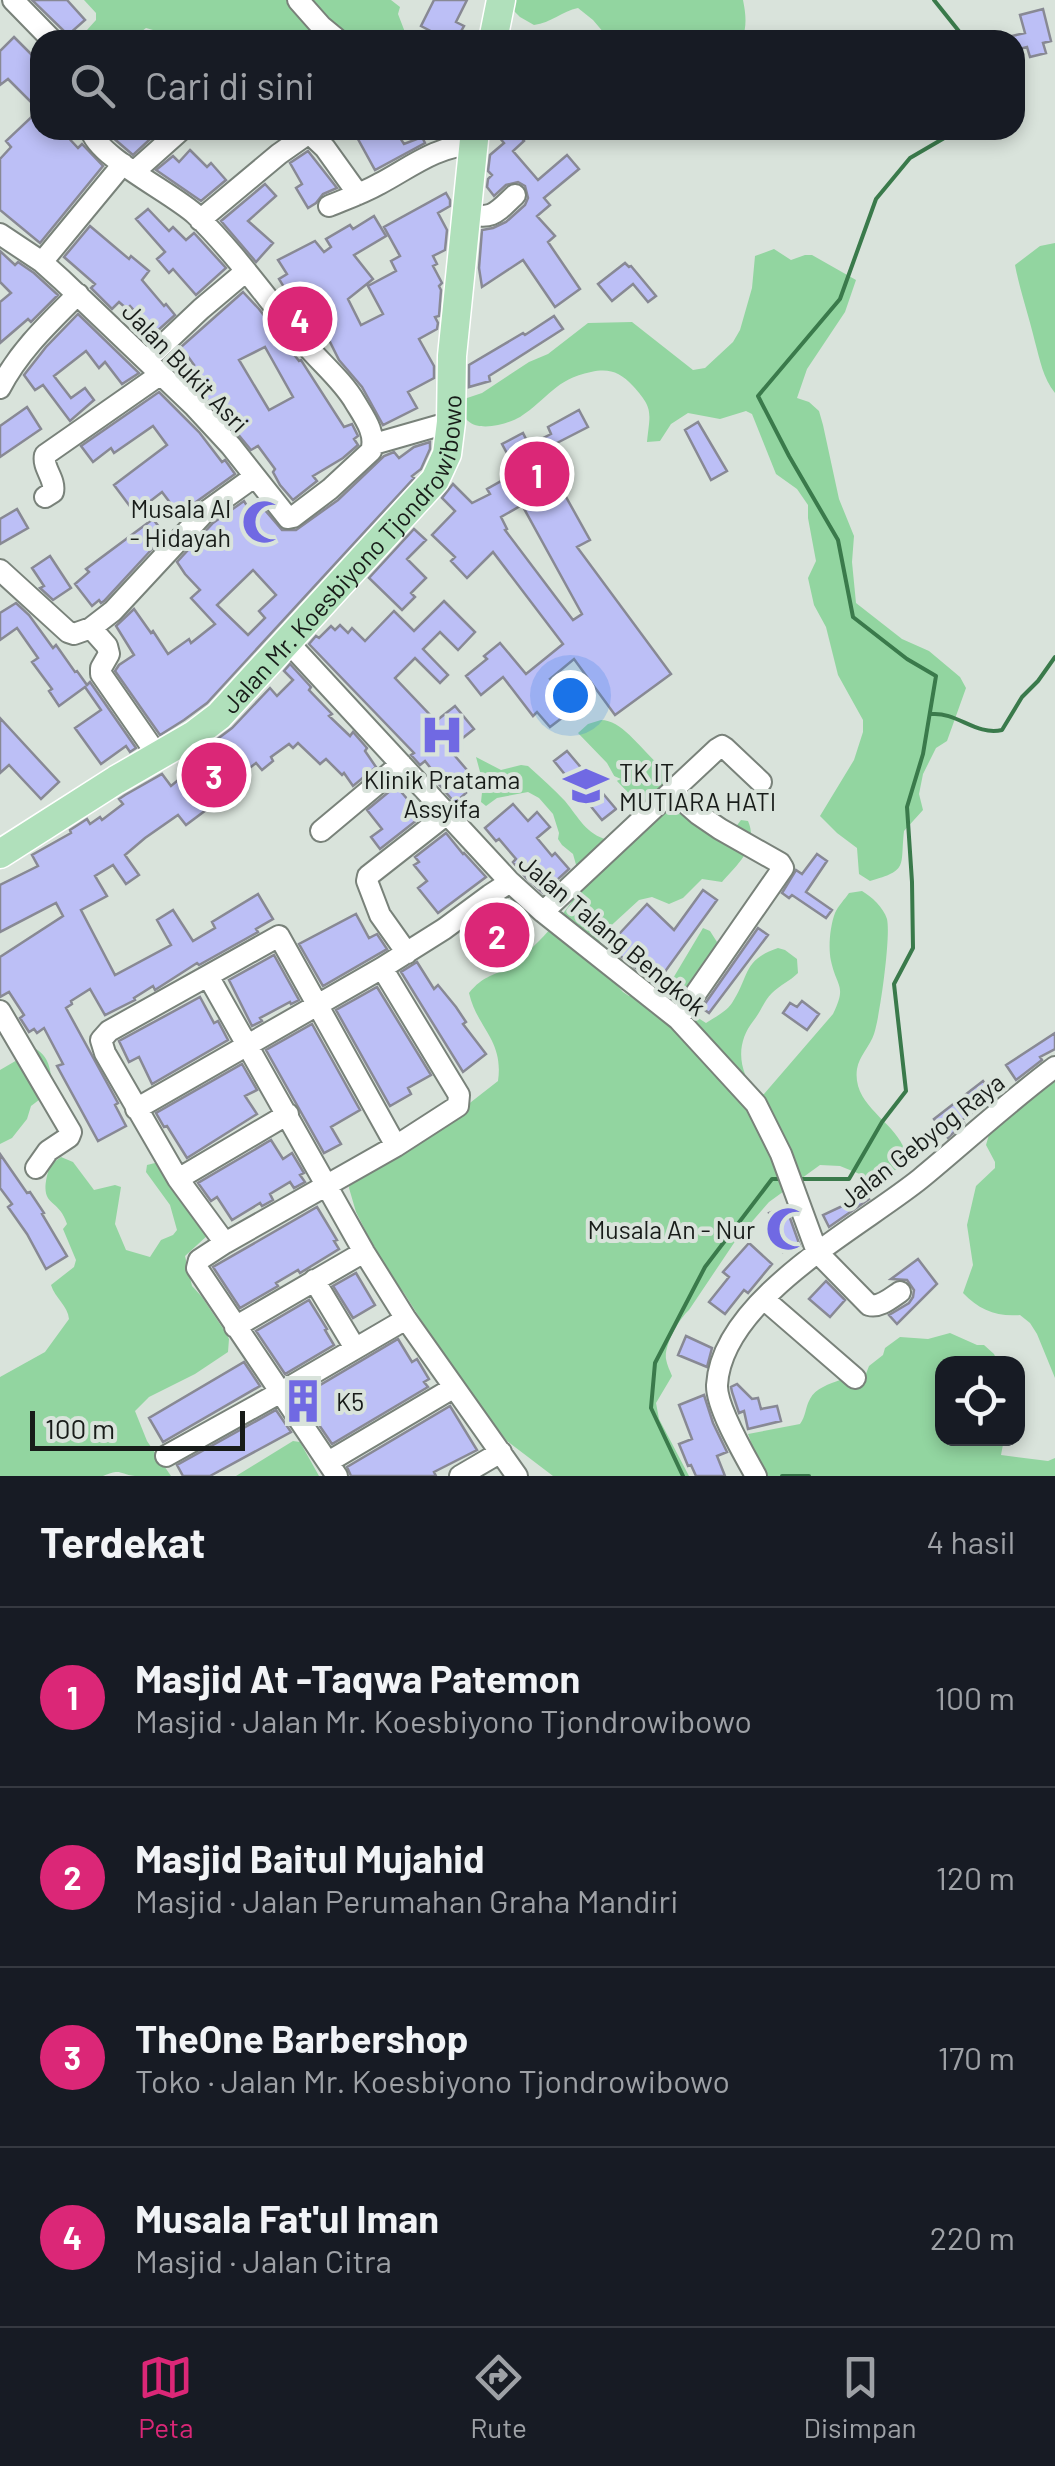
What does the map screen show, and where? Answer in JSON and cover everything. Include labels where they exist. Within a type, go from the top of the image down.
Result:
[{"type":"main road","points":[[495,30],[501,0]]},
{"type":"main road","name":"Jalan Mr. Koesbiyono Tjondrowibowo","points":[[0,854],[220,716],[435,480],[447,454],[452,356],[467,214],[469,140]]},
{"type":"street","points":[[13,0],[42,30]]},
{"type":"street","points":[[298,0],[326,30]]},
{"type":"street","points":[[94,140],[200,220],[354,398],[374,444],[450,422]]},
{"type":"street","points":[[42,262],[129,168],[167,140]]},
{"type":"street","points":[[200,220],[298,140]]},
{"type":"street","points":[[316,140],[358,194]]},
{"type":"street","points":[[328,206],[467,140]]},
{"type":"street","points":[[467,214],[481,218],[493,215],[515,195]]},
{"type":"street","name":"Jalan Bukit Asri","points":[[0,234],[42,262],[154,367],[206,419],[288,518],[364,460],[374,444]]},
{"type":"street","points":[[45,497],[54,487],[45,455],[154,367],[200,309],[245,272]]},
{"type":"street","points":[[0,388],[39,332],[78,294]]},
{"type":"street","points":[[0,570],[68,632],[91,628],[144,579],[204,513],[254,478]]},
{"type":"street","points":[[91,628],[109,654],[101,674],[158,756]]},
{"type":"street","name":"Jalan Talang Bengkok","points":[[287,641],[510,882],[678,1019],[726,1069],[756,1104],[780,1154],[817,1252]]},
{"type":"street","points":[[543,912],[722,746],[761,782]]},
{"type":"street","points":[[321,831],[401,764]]},
{"type":"street","points":[[673,792],[720,829],[783,868],[678,1019]]},
{"type":"street","points":[[407,952],[380,914],[368,876],[448,814]]},
{"type":"street","points":[[136,1109],[382,968],[510,882]]},
{"type":"street","points":[[225,1243],[178,1179],[101,1044],[104,1036],[208,976],[279,936],[396,1146]]},
{"type":"street","points":[[382,968],[460,1096],[455,1110],[225,1243],[199,1260],[197,1268],[332,1469],[453,1388]]},
{"type":"street","points":[[208,976],[364,1252],[516,1476]]},
{"type":"street","points":[[0,1010],[71,1132],[69,1138],[48,1151],[36,1168]]},
{"type":"street","name":"Jalan Gebyog Raya","points":[[756,1476],[720,1404],[717,1385],[726,1349],[735,1333],[764,1300],[817,1252],[918,1181],[1055,1067]]},
{"type":"street","points":[[178,1179],[288,1114]]},
{"type":"street","points":[[234,1327],[364,1252]]},
{"type":"street","points":[[817,1252],[869,1305],[882,1304],[900,1292]]},
{"type":"street","points":[[314,1280],[355,1348]]},
{"type":"street","points":[[764,1300],[855,1378]]},
{"type":"street","points":[[166,1456],[406,1319]]},
{"type":"street","points":[[460,1476],[501,1452]]},
{"type":"green space","points":[[84,0],[391,0],[400,7],[398,14],[404,30],[87,30],[96,20],[96,13]]},
{"type":"green space","points":[[512,0],[743,0],[745,25],[744,30],[602,30],[578,8],[534,25],[511,8]]},
{"type":"green space","points":[[1055,243],[1055,393],[1042,369],[1015,265],[1040,246]]},
{"type":"green space","points":[[774,249],[791,260],[812,255],[856,280],[845,312],[807,369],[797,398],[819,411],[839,499],[854,536],[856,603],[902,639],[929,651],[960,677],[966,688],[947,741],[936,748],[923,774],[919,794],[923,810],[904,831],[900,865],[891,874],[870,881],[859,874],[857,848],[820,816],[854,760],[863,720],[838,675],[826,627],[814,605],[808,578],[816,561],[808,505],[797,489],[776,474],[752,414],[746,411],[720,419],[688,413],[671,424],[660,441],[647,442],[649,417],[644,400],[623,377],[603,371],[569,379],[508,422],[480,426],[468,421],[464,414],[464,399],[482,393],[548,354],[588,323],[632,322],[693,370],[705,368],[740,330],[752,288],[755,256]]},
{"type":"green space","points":[[601,720],[612,722],[665,770],[690,782],[689,795],[729,836],[741,820],[748,821],[751,839],[745,854],[722,882],[702,879],[683,898],[669,904],[652,897],[639,900],[603,933],[594,960],[629,996],[651,997],[672,980],[703,928],[710,931],[717,942],[716,949],[689,1012],[706,1023],[730,1006],[758,958],[778,948],[797,959],[798,973],[769,996],[744,1038],[743,1067],[757,1095],[764,1094],[837,1005],[840,987],[830,944],[833,918],[840,905],[849,893],[862,891],[877,903],[887,919],[879,1011],[874,1034],[858,1064],[857,1081],[866,1102],[903,1146],[904,1168],[867,1177],[840,1166],[820,1165],[769,1202],[736,1240],[681,1319],[667,1347],[666,1361],[672,1376],[656,1403],[659,1419],[689,1476],[553,1476],[507,1441],[455,1374],[386,1271],[356,1212],[349,1188],[353,1163],[448,1120],[498,1081],[494,1044],[469,993],[529,951],[559,919],[582,886],[573,854],[558,839],[553,814],[539,798],[528,792],[497,798],[486,806],[481,802],[483,783],[476,757],[501,770],[528,766],[588,830],[608,840],[640,814],[636,801],[607,763],[578,733]]},
{"type":"green space","points":[[36,1049],[47,1062],[52,1090],[31,1106],[27,1119],[12,1138],[0,1144],[0,1070]]},
{"type":"green space","points":[[1055,1076],[1055,1378],[1030,1323],[1020,1315],[989,1311],[963,1293],[973,1265],[967,1225],[976,1186],[995,1168],[986,1145],[990,1131]]},
{"type":"green space","points":[[61,1157],[73,1162],[94,1190],[121,1187],[115,1224],[126,1250],[150,1257],[161,1240],[177,1230],[170,1205],[146,1172],[147,1165],[167,1160],[208,1235],[185,1256],[192,1286],[229,1339],[228,1352],[149,1397],[135,1411],[147,1441],[171,1476],[117,1472],[103,1476],[0,1476],[0,1377],[45,1352],[69,1319],[51,1285],[74,1267],[76,1260],[63,1229],[67,1224],[45,1189],[50,1165]]},
{"type":"green space","points":[[950,1333],[984,1345],[995,1356],[935,1356],[935,1446],[1003,1446],[1001,1455],[1048,1461],[1055,1458],[1055,1476],[767,1476],[761,1469],[748,1434],[800,1424],[815,1392],[840,1380],[853,1384],[864,1379],[869,1366],[900,1337],[928,1339]]},
{"type":"green space","points":[[293,1441],[300,1442],[319,1476],[236,1476]]},
{"type":"building","points":[[32,0],[67,0],[85,20],[74,30],[63,30]]},
{"type":"building","points":[[434,0],[467,0],[456,22],[464,26],[462,30],[429,30],[421,26]]},
{"type":"building","points":[[1043,9],[1051,41],[1043,43],[1046,53],[1030,57],[1020,15]]},
{"type":"building","points":[[14,37],[30,53],[30,101],[8,79],[0,85],[0,51]]},
{"type":"building","points":[[30,118],[30,140],[70,140],[78,148],[82,144],[103,166],[40,243],[0,210],[0,159],[11,147],[6,141]]},
{"type":"building","points":[[116,140],[149,140],[133,155]]},
{"type":"building","points":[[358,140],[401,140],[404,144],[424,140],[425,143],[375,170]]},
{"type":"building","points":[[501,140],[523,140],[513,151],[538,180],[567,155],[579,169],[544,198],[550,205],[537,216],[555,236],[548,242],[580,289],[555,307],[523,260],[482,287],[482,230],[506,222],[528,198],[525,186],[518,182],[506,185],[494,196],[487,187],[492,175],[488,171],[490,155],[504,143]]},
{"type":"building","points":[[190,150],[207,167],[211,163],[226,180],[201,201],[156,170],[173,156],[179,162]]},
{"type":"building","points":[[308,151],[337,188],[323,194],[308,208],[296,188],[302,184],[290,163]]},
{"type":"building","points":[[265,184],[276,196],[248,221],[273,243],[256,262],[221,221]]},
{"type":"building","points":[[446,193],[450,206],[438,213],[447,230],[445,250],[433,256],[437,264],[433,266],[442,283],[439,316],[435,317],[437,329],[419,339],[434,366],[434,378],[408,392],[417,408],[383,425],[362,387],[339,360],[320,322],[309,328],[294,308],[279,279],[287,274],[278,260],[315,241],[324,252],[331,247],[326,239],[374,216],[386,236],[354,255],[373,279],[348,299],[361,325],[383,314],[368,286],[396,271],[391,261],[400,256],[384,227]]},
{"type":"building","points":[[148,209],[169,231],[173,227],[186,240],[194,233],[226,268],[196,295],[173,269],[169,273],[157,259],[165,252],[136,219]]},
{"type":"building","points":[[90,226],[149,271],[142,280],[175,315],[155,333],[130,306],[127,309],[119,302],[112,309],[91,288],[95,284],[64,257]]},
{"type":"building","points":[[0,251],[15,265],[18,262],[34,273],[58,295],[31,322],[28,319],[0,343],[0,302],[11,293],[0,282]]},
{"type":"building","points":[[625,263],[656,296],[648,302],[633,284],[612,301],[598,284]]},
{"type":"building","points":[[243,292],[301,360],[344,427],[352,424],[358,445],[313,476],[317,481],[293,500],[258,446],[251,450],[218,402],[212,405],[197,390],[186,370],[194,365],[181,347]],"holes":[[[265,347],[293,397],[269,410],[239,360]]]},
{"type":"building","points":[[78,314],[139,373],[122,384],[105,362],[99,368],[86,351],[54,376],[71,398],[85,388],[94,400],[70,421],[43,385],[35,390],[24,375]]},
{"type":"building","points":[[554,316],[563,329],[489,376],[490,381],[469,387],[469,365]]},
{"type":"building","points":[[159,392],[235,474],[181,517],[162,492],[135,513],[114,485],[167,445],[153,426],[114,453],[111,448],[93,462],[81,446]]},
{"type":"building","points":[[27,407],[41,429],[0,457],[0,426]]},
{"type":"building","points":[[579,410],[588,427],[553,445],[563,464],[551,470],[590,540],[577,547],[671,674],[615,715],[574,659],[550,679],[571,711],[550,727],[537,712],[533,716],[503,677],[481,695],[466,676],[500,643],[526,674],[563,644],[493,552],[467,578],[451,561],[455,557],[432,535],[455,511],[442,498],[453,484],[472,503],[490,494],[487,489],[517,472],[502,444],[523,433],[529,445],[551,434],[548,427]],"holes":[[[522,505],[582,614],[573,620],[505,530],[501,517]]]},
{"type":"building","points":[[698,422],[727,471],[711,480],[685,430]]},
{"type":"building","points":[[430,442],[414,478],[207,703],[160,735],[115,671],[134,655],[116,626],[134,609],[168,654],[189,639],[191,643],[215,624],[191,598],[200,590],[177,562],[213,523],[244,501],[252,514],[264,509],[282,530],[296,530],[338,500],[384,456],[394,452],[399,458]],"holes":[[[253,570],[276,595],[259,611],[265,618],[248,635],[217,605]]]},
{"type":"building","points":[[17,509],[28,528],[0,544],[0,519]]},
{"type":"building","points":[[153,519],[165,535],[104,601],[92,606],[75,584],[89,572],[86,569]]},
{"type":"building","points":[[414,529],[426,540],[407,559],[426,578],[402,610],[369,578]]},
{"type":"building","points":[[50,556],[71,588],[53,600],[40,588],[44,586],[32,568]]},
{"type":"building","points":[[444,601],[475,632],[458,650],[440,632],[423,649],[448,675],[440,683],[415,658],[395,678],[436,721],[455,706],[474,729],[449,749],[473,777],[461,787],[466,793],[455,803],[425,761],[420,765],[411,755],[414,753],[309,644],[331,626],[335,630],[340,625],[348,633],[352,628],[365,641],[394,611],[414,631]]},
{"type":"building","points":[[16,603],[87,685],[90,682],[136,748],[130,752],[126,746],[101,764],[75,728],[101,710],[85,687],[59,706],[32,662],[38,658],[17,628],[0,640],[0,613]]},
{"type":"building","points":[[290,664],[332,714],[329,716],[350,736],[353,732],[367,748],[365,751],[376,767],[353,786],[326,759],[320,764],[298,743],[293,748],[289,744],[271,757],[273,761],[262,770],[256,763],[202,806],[206,810],[186,825],[178,815],[125,855],[139,875],[126,884],[113,865],[95,876],[107,896],[81,910],[115,975],[171,945],[157,920],[173,910],[193,941],[215,928],[212,922],[258,894],[273,919],[256,929],[258,932],[105,1015],[90,989],[71,1001],[66,1008],[118,1103],[115,1105],[126,1126],[98,1141],[57,1066],[63,1064],[44,1028],[37,1033],[34,1029],[29,1032],[20,1018],[24,1015],[9,992],[0,997],[0,957],[63,916],[56,903],[0,932],[0,885],[38,866],[32,855],[87,819],[90,824],[100,817],[102,820],[123,804],[119,799],[125,795],[162,774],[171,786],[270,688],[277,696],[293,680],[284,671]]},
{"type":"building","points":[[0,718],[59,782],[41,799],[9,765],[0,773]]},
{"type":"building","points":[[567,751],[616,809],[602,820],[554,761]]},
{"type":"building","points":[[396,786],[422,816],[380,849],[371,837],[382,829],[367,810]]},
{"type":"building","points":[[513,804],[528,821],[537,812],[550,827],[537,838],[569,869],[543,893],[526,878],[499,839],[496,841],[485,828]]},
{"type":"building","points":[[446,833],[486,877],[438,913],[418,888],[427,881],[414,865],[419,862],[415,857]]},
{"type":"building","points":[[817,854],[827,861],[806,892],[832,910],[826,918],[792,895],[789,898],[782,893],[796,870],[802,874]]},
{"type":"building","points":[[703,890],[717,900],[656,984],[608,946],[647,904],[674,930]]},
{"type":"building","points":[[498,910],[521,940],[495,959],[472,929]]},
{"type":"building","points":[[356,914],[369,938],[377,934],[387,949],[323,986],[299,944]]},
{"type":"building","points":[[758,928],[768,935],[709,1013],[702,1008]]},
{"type":"building","points":[[274,955],[299,1000],[260,1018],[262,1021],[252,1026],[229,980]]},
{"type":"building","points":[[417,962],[434,989],[438,985],[456,1007],[466,1022],[463,1024],[486,1054],[463,1072],[401,972]]},
{"type":"building","points":[[377,987],[431,1075],[408,1088],[411,1094],[390,1106],[336,1010]]},
{"type":"building","points":[[200,997],[228,1040],[152,1084],[139,1057],[129,1062],[119,1041]]},
{"type":"building","points":[[802,1001],[819,1014],[807,1030],[783,1013],[790,1003],[797,1007]]},
{"type":"building","points":[[312,1024],[360,1110],[331,1127],[341,1144],[324,1153],[266,1050]]},
{"type":"building","points":[[1055,1033],[1055,1049],[1040,1057],[1042,1060],[1016,1080],[1006,1065]]},
{"type":"building","points":[[242,1064],[257,1090],[245,1096],[257,1114],[187,1158],[156,1113]]},
{"type":"building","points":[[983,1081],[995,1097],[962,1120],[964,1123],[948,1138],[934,1119]]},
{"type":"building","points":[[271,1140],[283,1159],[292,1153],[305,1182],[294,1188],[290,1182],[270,1194],[273,1200],[262,1206],[260,1203],[232,1220],[217,1197],[211,1201],[198,1183]]},
{"type":"building","points":[[0,1154],[44,1213],[67,1256],[46,1269],[0,1188]]},
{"type":"building","points":[[864,1190],[869,1199],[829,1227],[823,1215],[853,1201]]},
{"type":"building","points":[[317,1207],[339,1249],[276,1283],[278,1286],[240,1308],[213,1267]]},
{"type":"building","name":"Musala An - Nur","points":[[786,1207],[800,1246],[783,1252],[769,1213]]},
{"type":"building","points":[[749,1243],[772,1264],[725,1314],[709,1302],[729,1277],[723,1272]]},
{"type":"building","points":[[918,1259],[937,1284],[897,1324],[889,1315],[909,1303],[914,1290],[907,1280],[891,1279]]},
{"type":"building","points":[[356,1273],[375,1305],[353,1318],[333,1286]]},
{"type":"building","points":[[826,1281],[845,1300],[830,1317],[809,1299]]},
{"type":"building","points":[[309,1300],[334,1345],[285,1374],[256,1331]]},
{"type":"building","points":[[686,1336],[712,1348],[707,1367],[678,1355]]},
{"type":"building","points":[[398,1339],[412,1362],[417,1359],[429,1379],[424,1382],[428,1387],[332,1444],[300,1397]]},
{"type":"building","points":[[244,1362],[260,1386],[163,1442],[149,1418]]},
{"type":"building","points":[[737,1384],[752,1399],[758,1398],[761,1409],[777,1406],[781,1421],[748,1429],[744,1411],[739,1413],[732,1392],[731,1387]]},
{"type":"building","points":[[704,1395],[727,1452],[717,1456],[725,1476],[696,1476],[679,1444],[692,1439],[679,1405]]},
{"type":"building","points":[[450,1406],[477,1450],[434,1472],[436,1476],[351,1476],[347,1467]]},
{"type":"building","points":[[276,1410],[291,1432],[210,1476],[183,1476],[177,1465]]},
{"type":"waterway","points":[[934,0],[958,30]]},
{"type":"waterway","points":[[800,1179],[849,1179],[882,1122],[906,1091],[894,984],[913,948],[907,807],[923,754],[936,676],[853,617],[838,540],[758,396],[840,299],[876,199],[910,158],[941,140]]},
{"type":"waterway","points":[[932,714],[950,716],[984,730],[1002,730],[1022,697],[1055,657]]},
{"type":"waterway","points":[[683,1476],[651,1408],[655,1363],[705,1267],[772,1179],[780,1179]]},
{"type":"waterway","points":[[782,1476],[809,1476]]},
{"type":"place","name":"Musala Fat'ul Iman","points":[[300,319]]},
{"type":"place","name":"Masjid At -Taqwa Patemon","points":[[537,474]]},
{"type":"place","name":"Musala Al - Hidayah","points":[[264,522]]},
{"type":"place","name":"Klinik Pratama Assyifa","points":[[442,735]]},
{"type":"place","name":"TheOne Barbershop","points":[[214,775]]},
{"type":"place","name":"TK IT MUTIARA HATI","points":[[586,786]]},
{"type":"place","name":"Masjid Baitul Mujahid","points":[[497,935]]},
{"type":"place","name":"Musala An - Nur","points":[[788,1229]]},
{"type":"place","name":"K5","points":[[303,1401]]}]
